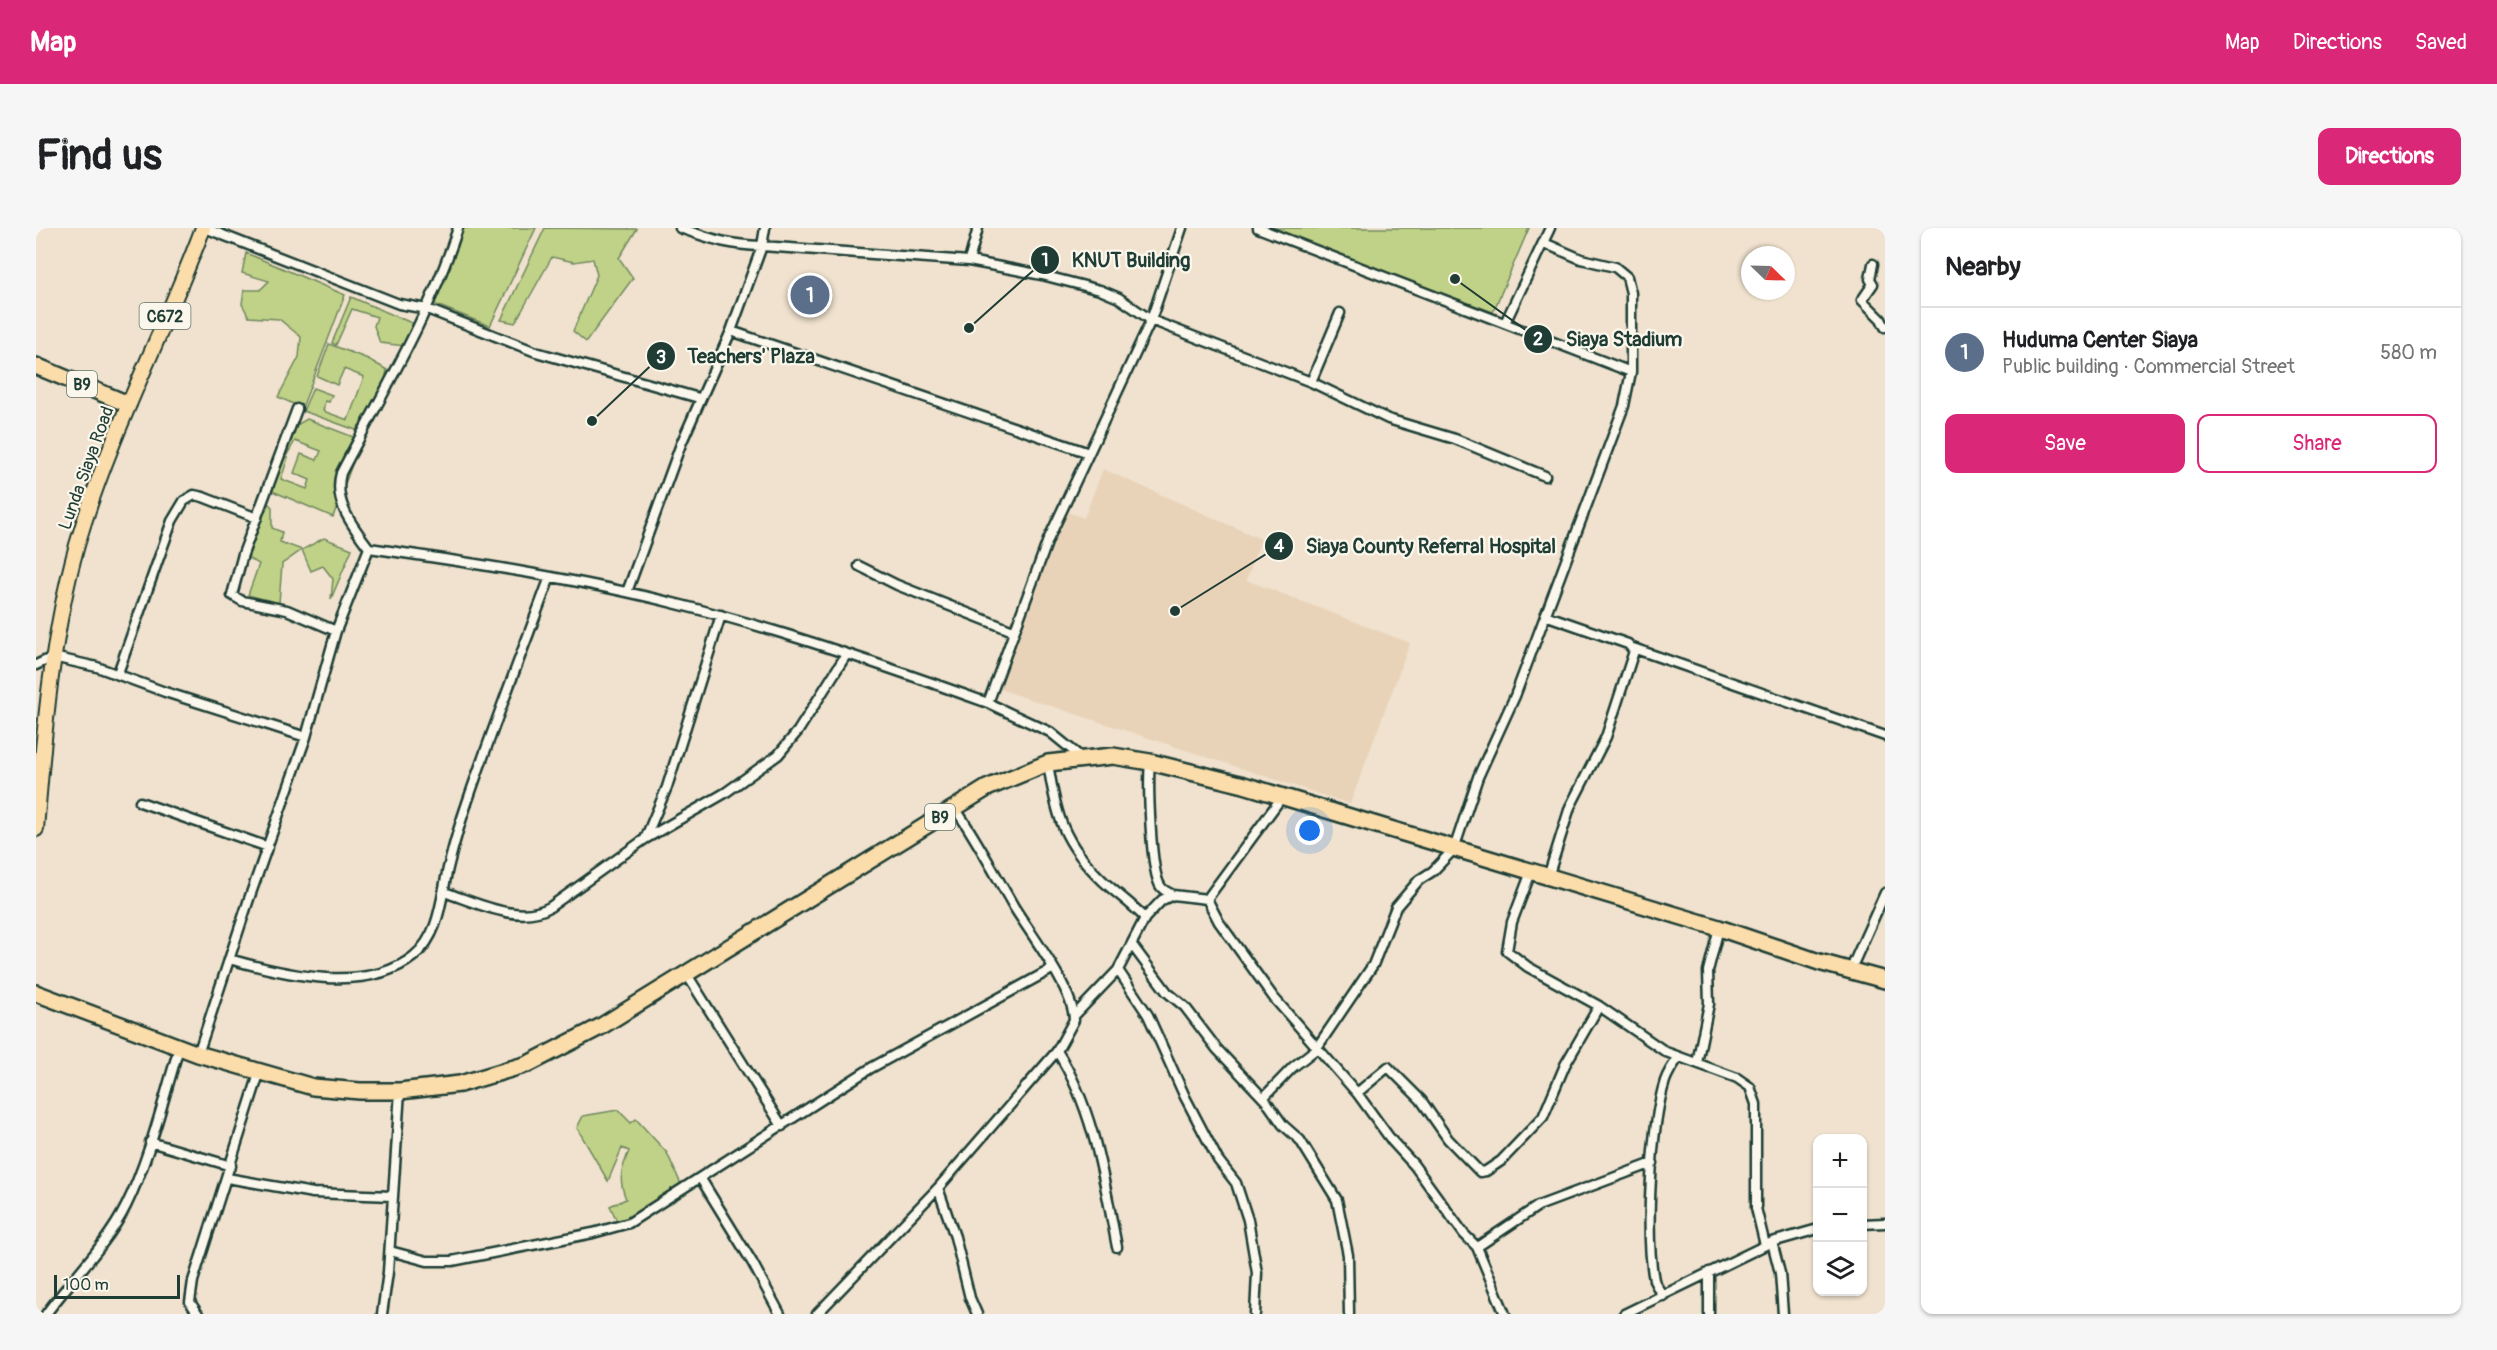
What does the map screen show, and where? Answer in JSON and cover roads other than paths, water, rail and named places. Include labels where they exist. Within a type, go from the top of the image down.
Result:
[{"type":"highway","name":"B9","points":[[36,366],[128,404]]},
{"type":"highway","name":"B9","points":[[36,993],[178,1048],[259,1074],[334,1090],[400,1091],[460,1084],[528,1064],[600,1027],[995,784],[1048,763],[1113,756],[1210,775],[1885,980]]},
{"type":"main road","name":"C672","points":[[128,404],[204,228]]},
{"type":"main road","name":"Lunda Siaya Road","points":[[36,829],[53,657],[62,606],[78,543],[128,404]]},
{"type":"street","points":[[204,228],[399,304],[427,309],[536,352],[699,398]]},
{"type":"street","points":[[458,228],[427,309],[402,362],[341,473],[337,487],[344,509],[369,548],[550,577],[627,592],[721,615],[988,704],[1041,727],[1082,758]]},
{"type":"street","points":[[680,228],[712,241],[736,246],[969,261],[1083,284],[1119,298],[1151,320],[1311,382],[1388,419],[1455,439],[1545,476]]},
{"type":"street","points":[[627,592],[699,398],[731,331],[762,246],[765,228]]},
{"type":"street","points":[[969,261],[978,228]]},
{"type":"street","points":[[988,704],[1013,631],[1062,505],[1151,320],[1182,228]]},
{"type":"street","points":[[1258,228],[1631,372]]},
{"type":"street","points":[[1505,323],[1550,228]]},
{"type":"street","points":[[1263,1098],[1293,1067],[1316,1049],[1373,965],[1396,907],[1419,880],[1433,871],[1454,849],[1478,777],[1515,696],[1624,406],[1631,372],[1631,293],[1627,277],[1615,267],[1581,259],[1544,243]]},
{"type":"street","points":[[1873,264],[1870,279],[1873,284],[1862,300],[1881,319],[1885,327]]},
{"type":"street","points":[[1311,382],[1340,313]]},
{"type":"street","points":[[731,331],[1089,453]]},
{"type":"street","points":[[297,409],[236,574],[232,595],[242,601],[287,610],[336,631]]},
{"type":"street","points":[[118,674],[172,521],[187,497],[203,497],[257,518]]},
{"type":"street","points":[[198,1054],[306,737],[336,631],[369,548]]},
{"type":"street","points":[[859,566],[897,585],[1013,631]]},
{"type":"street","points":[[229,959],[287,974],[327,979],[368,975],[388,969],[413,956],[422,947],[431,934],[465,811],[550,577]]},
{"type":"street","points":[[645,839],[667,787],[721,615]]},
{"type":"street","points":[[1545,615],[1885,736]]},
{"type":"street","points":[[1548,877],[1570,807],[1606,737],[1634,655],[1633,648]]},
{"type":"street","points":[[444,892],[509,912],[543,911],[645,839],[724,793],[778,755],[798,731],[846,655]]},
{"type":"street","points":[[36,665],[53,657],[118,674],[165,692],[306,737]]},
{"type":"street","points":[[1150,762],[1148,797],[1154,865],[1161,887],[1173,895],[1207,899]]},
{"type":"street","points":[[1048,763],[1059,824],[1068,840],[1093,871],[1145,918]]},
{"type":"street","points":[[1207,899],[1282,797]]},
{"type":"street","points":[[140,802],[268,847]]},
{"type":"street","points":[[955,808],[1046,954],[1074,1016]]},
{"type":"street","points":[[1531,872],[1512,922],[1507,951],[1528,967],[1599,1006],[1655,1045],[1679,1058],[1743,1081],[1755,1095],[1756,1208],[1780,1273],[1783,1314]]},
{"type":"street","points":[[1850,971],[1885,893]]},
{"type":"street","points":[[817,1314],[938,1188],[1057,1051],[1068,1034],[1074,1016],[1118,970],[1145,918],[1162,900],[1173,895]]},
{"type":"street","points":[[1207,899],[1219,922],[1274,998],[1316,1049],[1358,1093],[1392,1141],[1477,1247],[1505,1314]]},
{"type":"street","points":[[1697,1063],[1709,1004],[1708,971],[1719,928]]},
{"type":"street","points":[[1132,945],[1167,992],[1185,1007],[1217,1049],[1263,1098],[1275,1117],[1300,1140],[1324,1183],[1337,1200],[1350,1268],[1349,1314]]},
{"type":"street","points":[[390,1251],[427,1261],[445,1262],[593,1233],[639,1219],[871,1068],[1052,969]]},
{"type":"street","points":[[1118,970],[1148,1015],[1185,1097],[1218,1160],[1236,1183],[1248,1220],[1257,1273],[1255,1314]]},
{"type":"street","points":[[686,973],[782,1126]]},
{"type":"street","points":[[1358,1093],[1388,1067],[1421,1100],[1432,1119],[1461,1154],[1480,1172],[1486,1171],[1501,1161],[1544,1117],[1565,1065],[1599,1006]]},
{"type":"street","points":[[46,1314],[120,1216],[150,1142],[178,1048]]},
{"type":"street","points":[[1057,1051],[1071,1077],[1094,1133],[1117,1247]]},
{"type":"street","points":[[1663,1296],[1655,1282],[1652,1262],[1650,1208],[1653,1163],[1664,1084],[1679,1058]]},
{"type":"street","points":[[198,1314],[190,1302],[193,1281],[259,1074]]},
{"type":"street","points":[[382,1314],[390,1251],[400,1091]]},
{"type":"street","points":[[150,1142],[231,1166]]},
{"type":"street","points":[[1477,1247],[1538,1206],[1653,1163]]},
{"type":"street","points":[[227,1178],[313,1193],[392,1196]]},
{"type":"street","points":[[701,1179],[752,1262],[780,1314]]},
{"type":"street","points":[[938,1188],[955,1237],[976,1314]]},
{"type":"street","points":[[1867,1224],[1885,1223]]},
{"type":"street","points":[[1624,1314],[1769,1243],[1813,1230]]},
{"type":"street","points":[[1709,1272],[1709,1314]]},
{"type":"place","name":"Siaya Stadium","points":[[1455,279]]},
{"type":"place","name":"Huduma Center Siaya","points":[[810,295]]},
{"type":"place","name":"KNUT Building","points":[[969,328]]},
{"type":"place","name":"Teachers' Plaza","points":[[592,421]]},
{"type":"place","name":"Siaya County Referral Hospital","points":[[1175,611]]}]
